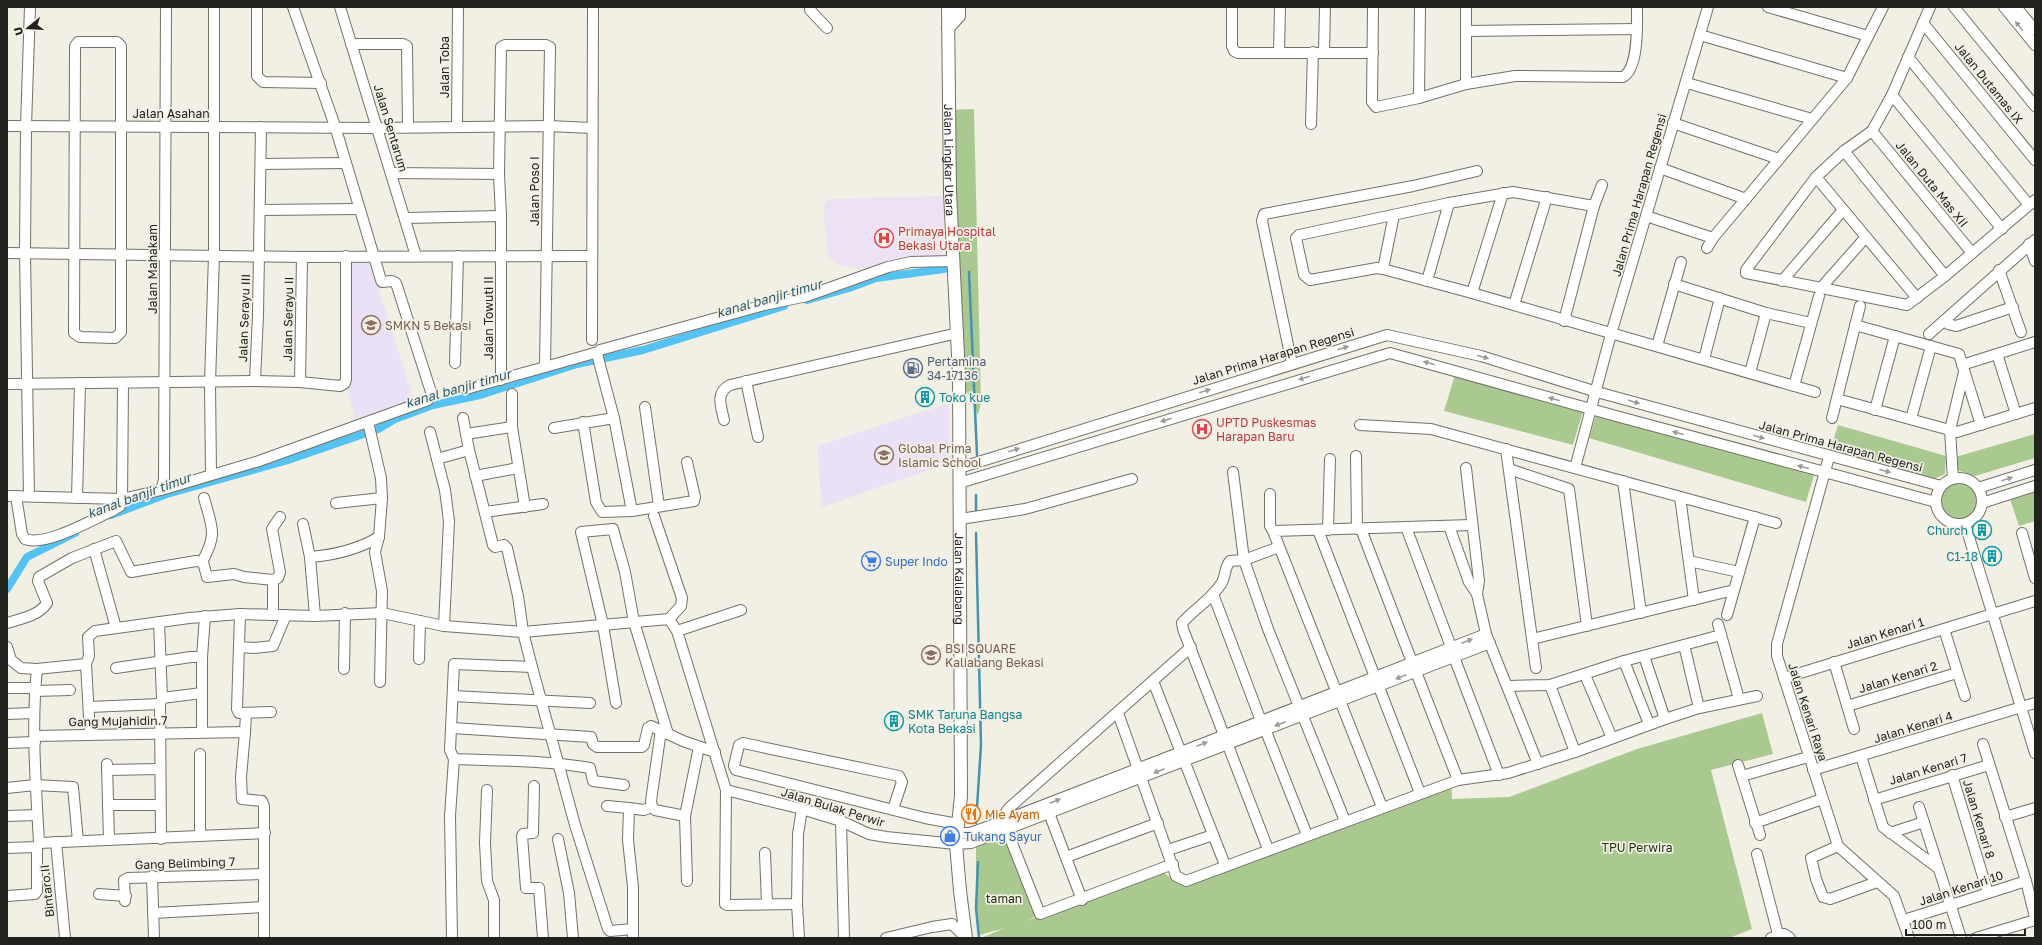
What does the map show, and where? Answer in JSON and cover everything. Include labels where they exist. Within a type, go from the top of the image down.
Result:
[{"type":"main road","name":"Jalan Lingkar Utara","points":[[948,7],[952,264],[969,465],[959,483]]},
{"type":"main road","points":[[948,28],[959,16],[959,7]]},
{"type":"main road","name":"Jalan Kaliabang","points":[[959,483],[964,518],[961,770],[957,834],[960,891],[966,938]]},
{"type":"street","points":[[28,496],[28,384],[25,253],[26,126],[30,7]]},
{"type":"street","name":"Jalan Mahakam","points":[[161,490],[164,480],[166,7]]},
{"type":"street","points":[[211,475],[210,383],[214,255],[214,7]]},
{"type":"street","points":[[257,7],[257,76],[259,80],[263,82],[321,83]]},
{"type":"street","points":[[123,383],[122,499],[120,506],[112,511],[49,538],[36,542],[25,539],[22,534],[11,496],[122,499],[161,490],[370,427],[428,400],[432,395],[396,283],[392,281],[382,282],[345,163],[336,126],[293,7]]},
{"type":"street","name":"Jalan Sentarum","points":[[340,7],[392,173],[416,256]]},
{"type":"street","name":"Jalan Toba","points":[[457,127],[458,7]]},
{"type":"street","points":[[592,340],[593,7]]},
{"type":"street","points":[[810,7],[810,10],[827,28]]},
{"type":"street","points":[[1232,7],[1234,51],[1238,53],[1373,53]]},
{"type":"street","points":[[1279,53],[1280,7]]},
{"type":"street","points":[[1324,52],[1325,7]]},
{"type":"street","points":[[1373,7],[1374,106],[1419,98],[1466,84],[1523,75],[1623,78],[1628,74],[1635,54],[1638,7]]},
{"type":"street","points":[[1419,98],[1420,7]]},
{"type":"street","points":[[1466,7],[1466,84]]},
{"type":"street","name":"Jalan Prima Harapan Regensi","points":[[1575,468],[1646,216],[1708,7]]},
{"type":"street","points":[[1772,8],[1799,7]]},
{"type":"street","points":[[1707,248],[1713,238],[1847,78],[1883,7]]},
{"type":"street","points":[[1908,57],[2032,202],[1945,276],[1917,298],[1903,305],[1820,292],[1782,281],[1747,274],[1746,270],[1816,177],[1844,151],[1872,131],[1892,95],[1908,57],[1930,7]]},
{"type":"street","points":[[1954,7],[2035,106]]},
{"type":"street","points":[[2004,7],[2034,36]]},
{"type":"street","points":[[2016,7],[2034,36]]},
{"type":"street","points":[[1772,8],[1868,36]]},
{"type":"street","name":"Jalan Dutamas IX","points":[[1923,23],[2035,160]]},
{"type":"street","points":[[1466,31],[1637,29]]},
{"type":"street","points":[[1700,35],[1847,78]]},
{"type":"street","points":[[78,42],[120,44],[121,332],[115,338],[80,337],[74,333],[76,127],[75,46],[78,42]]},
{"type":"street","points":[[351,44],[403,44],[407,46],[408,127]]},
{"type":"street","name":"Jalan Poso I","points":[[501,126],[502,46],[546,45],[550,47],[545,367]]},
{"type":"street","points":[[1311,124],[1313,52]]},
{"type":"street","points":[[1686,83],[1812,119]]},
{"type":"street","points":[[1892,95],[2002,229]]},
{"type":"street","points":[[1673,123],[1780,158]]},
{"type":"street","name":"Jalan Asahan","points":[[7,126],[336,126],[378,128],[548,126],[592,128]]},
{"type":"street","name":"Jalan Towuti II","points":[[501,126],[499,174],[501,216],[501,380]]},
{"type":"street","name":"Jalan Serayu III","points":[[255,381],[258,315],[261,127]]},
{"type":"street","name":"Jalan Duta Mas XII","points":[[1872,131],[1972,253]]},
{"type":"street","points":[[1844,151],[1945,276]]},
{"type":"street","points":[[261,164],[345,163]]},
{"type":"street","points":[[1660,168],[1746,199]]},
{"type":"street","points":[[1292,364],[1262,221],[1264,214],[1413,186],[1477,171]]},
{"type":"street","points":[[392,173],[499,174]]},
{"type":"street","points":[[1816,177],[1865,238],[1917,298]]},
{"type":"street","points":[[1564,321],[1594,206],[1602,185]]},
{"type":"street","points":[[1594,206],[1517,192],[1503,193],[1299,235],[1296,238],[1304,275],[1310,280],[1377,268],[1383,269],[1472,293],[1564,321],[1704,359],[1816,392]]},
{"type":"street","points":[[1472,293],[1503,193]]},
{"type":"street","points":[[1514,306],[1547,197]]},
{"type":"street","points":[[1427,281],[1449,203]]},
{"type":"street","points":[[260,210],[359,209]]},
{"type":"street","points":[[1782,281],[1843,210]]},
{"type":"street","points":[[1383,269],[1394,215]]},
{"type":"street","points":[[405,218],[501,216]]},
{"type":"street","points":[[1646,216],[1713,238]]},
{"type":"street","points":[[1794,386],[1820,292],[1865,238]]},
{"type":"street","points":[[2032,242],[2035,261]]},
{"type":"street","points":[[1929,334],[2032,242]]},
{"type":"street","points":[[7,254],[74,253],[258,255],[302,257],[500,255],[592,256]]},
{"type":"street","points":[[7,384],[210,383],[255,381],[300,382],[340,386],[345,383],[346,256]]},
{"type":"street","points":[[455,363],[458,256]]},
{"type":"street","name":"Jalan Serayu II","points":[[300,382],[302,257]]},
{"type":"street","points":[[466,390],[598,353],[610,346],[764,305],[806,296],[888,267],[911,262],[952,264]]},
{"type":"street","points":[[1656,346],[1681,262]]},
{"type":"street","points":[[1999,270],[2021,332]]},
{"type":"street","points":[[1674,284],[1766,312],[1811,323]]},
{"type":"street","points":[[1704,359],[1720,298]]},
{"type":"street","points":[[1832,418],[1860,306]]},
{"type":"street","points":[[1945,320],[1948,324],[1956,326],[2013,307]]},
{"type":"street","points":[[1750,373],[1766,312]]},
{"type":"street","points":[[1855,325],[1959,354],[1980,425]]},
{"type":"street","points":[[724,420],[719,396],[722,389],[746,382],[958,333]]},
{"type":"street","name":"Jalan Prima Harapan Regensi","points":[[969,465],[1385,335],[1481,356],[1827,465],[1936,502]]},
{"type":"street","points":[[1875,410],[1895,336]]},
{"type":"street","points":[[959,483],[1187,412],[1388,352],[1390,337]]},
{"type":"street","points":[[1963,368],[1997,354],[2035,343]]},
{"type":"street","points":[[1911,419],[1931,346]]},
{"type":"street","name":"Jalan Prima Harapan Regensi","points":[[1388,352],[1591,409],[1827,465],[1941,486]]},
{"type":"street","points":[[598,353],[614,418],[632,511]]},
{"type":"street","points":[[1997,354],[2016,414]]},
{"type":"street","points":[[1953,479],[1950,430],[1963,368]]},
{"type":"street","points":[[746,382],[758,436]]},
{"type":"street","points":[[77,498],[80,383]]},
{"type":"street","points":[[512,394],[512,427],[525,507]]},
{"type":"street","points":[[1184,399],[1187,412]]},
{"type":"street","points":[[1837,399],[1957,432],[2035,408]]},
{"type":"street","points":[[645,407],[659,506]]},
{"type":"street","points":[[463,418],[475,476],[493,545],[495,547],[504,545],[507,548],[518,596],[523,632],[540,701],[608,929],[610,931],[633,934],[633,887],[628,840],[629,808]]},
{"type":"street","points":[[554,428],[614,418]]},
{"type":"street","points":[[583,422],[598,508],[602,512],[632,511],[694,501],[695,497],[686,462]]},
{"type":"street","points":[[1360,425],[1431,429],[1776,523]]},
{"type":"street","points":[[370,427],[381,478],[382,498],[379,537],[375,552],[382,591],[380,682]]},
{"type":"street","points":[[466,434],[512,427]]},
{"type":"street","points":[[430,432],[445,490],[449,521],[444,626]]},
{"type":"street","points":[[1506,449],[1536,668]]},
{"type":"street","points":[[438,459],[469,450]]},
{"type":"street","points":[[1356,456],[1359,529],[1458,780]]},
{"type":"street","points":[[1330,459],[1323,530],[1377,681],[1420,793]]},
{"type":"street","name":"Jalan Kenari Raya","points":[[1827,465],[1777,644],[1776,656],[1838,846],[1894,896],[1904,920],[1909,938]]},
{"type":"street","points":[[475,476],[518,468]]},
{"type":"street","points":[[1466,468],[1479,581],[1477,594]]},
{"type":"street","points":[[1509,469],[1569,489],[1586,626]]},
{"type":"street","points":[[1978,488],[2035,470]]},
{"type":"street","points":[[1233,472],[1244,560],[1268,629],[1302,710],[1345,821]]},
{"type":"street","points":[[1953,479],[1967,479],[1978,488],[1982,503],[1978,514],[1965,524],[1961,525],[1947,521],[1937,509],[1937,493],[1941,486],[1953,479]]},
{"type":"street","points":[[964,518],[1025,509],[1132,480]]},
{"type":"street","points":[[1623,481],[1641,613]]},
{"type":"street","points":[[1982,503],[2035,486]]},
{"type":"street","points":[[1270,494],[1270,526],[1382,807]]},
{"type":"street","points":[[1680,497],[1694,600]]},
{"type":"street","points":[[204,498],[213,530],[213,538],[202,562],[207,577],[234,574],[244,577],[273,580],[278,578],[280,572],[272,529],[280,517]]},
{"type":"street","points":[[336,503],[382,498]]},
{"type":"street","points":[[485,512],[543,504]]},
{"type":"street","points":[[90,734],[86,664],[89,656],[89,635],[96,631],[205,616],[240,614],[316,616],[345,613],[382,613],[444,626],[523,632],[669,619],[681,606],[682,598],[654,516]]},
{"type":"street","points":[[1727,615],[1755,517]]},
{"type":"street","points":[[303,524],[310,557],[316,616]]},
{"type":"street","points":[[1965,524],[1994,614],[2035,753]]},
{"type":"street","points":[[1273,531],[1472,525]]},
{"type":"street","points":[[1449,526],[1469,582],[1477,594],[1488,638],[1538,764]]},
{"type":"street","points":[[1406,527],[1499,775]]},
{"type":"street","points":[[616,703],[603,625],[581,532],[613,529],[625,572],[634,622],[665,732],[651,801],[652,807],[655,810],[685,816]]},
{"type":"street","points":[[2022,533],[2031,549],[2035,578]]},
{"type":"street","points":[[310,557],[348,551],[364,546],[379,537]]},
{"type":"street","points":[[7,623],[32,615],[44,608],[47,603],[38,581],[39,577],[72,558],[118,541],[131,572],[191,562],[202,562]]},
{"type":"street","points":[[1268,849],[1182,623],[1222,584],[1225,569],[1230,561],[1244,560],[1279,547]]},
{"type":"street","points":[[94,549],[116,628]]},
{"type":"street","points":[[1689,561],[1739,572]]},
{"type":"street","points":[[273,580],[273,615]]},
{"type":"street","points":[[1532,639],[1734,590]]},
{"type":"street","points":[[1213,594],[1307,835]]},
{"type":"street","name":"Jalan Kenari 1","points":[[1784,678],[1994,614],[2035,600]]},
{"type":"street","points":[[677,631],[741,610]]},
{"type":"street","points":[[344,668],[345,613]]},
{"type":"street","points":[[240,614],[237,709],[239,713],[271,712]]},
{"type":"street","points":[[239,647],[254,648],[273,646],[286,615]]},
{"type":"street","points":[[202,732],[202,657],[205,616]]},
{"type":"street","points":[[669,619],[677,631],[726,790],[725,904],[797,904]]},
{"type":"street","points":[[159,622],[161,701],[161,839]]},
{"type":"street","points":[[419,659],[420,622]]},
{"type":"street","points":[[1718,624],[1739,699]]},
{"type":"street","name":"Jalan Kenari 2","points":[[1944,628],[1965,696]]},
{"type":"street","points":[[1508,686],[1550,686],[1644,656],[1721,635]]},
{"type":"street","points":[[893,809],[902,782],[899,776],[743,743],[739,745],[734,766],[736,770],[934,820],[957,834],[970,838],[1488,638]]},
{"type":"street","points":[[1684,645],[1698,708]]},
{"type":"street","points":[[7,647],[12,660],[21,668],[37,669],[86,664]]},
{"type":"street","points":[[1173,864],[1082,900],[1040,914],[1005,825],[1004,815],[1009,808],[1191,647]]},
{"type":"street","points":[[1644,656],[1664,719]]},
{"type":"street","points":[[116,668],[191,657],[202,657]]},
{"type":"street","points":[[1624,662],[1649,724]]},
{"type":"street","name":"Jalan Kenari 2","points":[[1834,662],[1854,729]]},
{"type":"street","points":[[452,938],[450,816],[454,759],[450,750],[454,664],[532,667]]},
{"type":"street","points":[[7,896],[35,894],[38,891],[34,713],[37,669]]},
{"type":"street","name":"Jalan Kenari 2","points":[[1847,706],[1957,673]]},
{"type":"street","points":[[1585,675],[1612,738]]},
{"type":"street","points":[[1153,681],[1226,865]]},
{"type":"street","points":[[1550,686],[1575,752]]},
{"type":"street","points":[[7,688],[70,690]]},
{"type":"street","points":[[89,707],[161,701],[202,693]]},
{"type":"street","points":[[453,696],[590,704]]},
{"type":"street","points":[[1118,713],[1176,876],[1186,881],[1268,849],[1458,780],[1499,775],[1575,752],[1649,724],[1698,708],[1757,696]]},
{"type":"street","name":"Jalan Kenari 4","points":[[1813,770],[2035,703]]},
{"type":"street","points":[[7,714],[34,713]]},
{"type":"street","points":[[246,713],[241,777],[242,799],[264,803],[264,938]]},
{"type":"street","points":[[452,728],[591,737],[593,744],[597,747],[642,747],[644,745],[648,726],[715,752]]},
{"type":"street","name":"Gang Mujahidin.7","points":[[7,742],[90,734],[245,732]]},
{"type":"street","points":[[1976,938],[2035,919],[2026,881],[1983,744]]},
{"type":"street","points":[[687,881],[685,816],[699,747]]},
{"type":"street","points":[[200,754],[200,836]]},
{"type":"street","points":[[1861,756],[1881,823],[1890,833],[1938,868]]},
{"type":"street","points":[[1742,776],[1808,757]]},
{"type":"street","points":[[454,759],[558,764],[590,768],[593,781],[624,785]]},
{"type":"street","points":[[1738,765],[1760,835]]},
{"type":"street","name":"Jalan Kenari 7","points":[[1874,800],[1952,775],[1989,765]]},
{"type":"street","points":[[109,840],[107,767],[160,768]]},
{"type":"street","points":[[1005,825],[1049,813],[1140,773]]},
{"type":"street","name":"Jalan Kenari 8","points":[[1952,775],[1988,893]]},
{"type":"street","points":[[7,788],[35,785],[73,787],[78,841]]},
{"type":"street","points":[[534,786],[533,833],[523,834],[522,836],[526,888],[539,888],[543,938]]},
{"type":"street","points":[[487,790],[485,843],[486,874],[494,900],[494,938]]},
{"type":"street","name":"Jalan Bulak Perwir","points":[[726,790],[802,809],[841,821],[869,834],[886,838],[931,840],[957,834]]},
{"type":"street","points":[[1755,823],[1822,799]]},
{"type":"street","points":[[108,805],[160,805]]},
{"type":"street","points":[[607,806],[644,810],[652,807]]},
{"type":"street","points":[[1919,807],[1961,938]]},
{"type":"street","points":[[2005,817],[2035,808]]},
{"type":"street","points":[[799,938],[797,904],[798,834],[802,809]]},
{"type":"street","points":[[1049,813],[1082,900]]},
{"type":"street","points":[[7,816],[37,815]]},
{"type":"street","points":[[841,821],[844,938]]},
{"type":"street","points":[[1890,833],[1924,822]]},
{"type":"street","points":[[1066,858],[1158,823]]},
{"type":"street","points":[[7,848],[56,842],[161,839],[264,833]]},
{"type":"street","points":[[1168,850],[1214,835]]},
{"type":"street","points":[[558,838],[568,893],[573,938]]},
{"type":"street","name":"Bintaro.II","points":[[56,842],[66,938]]},
{"type":"street","points":[[1838,846],[1811,858],[1823,897],[1830,899],[1877,882]]},
{"type":"street","points":[[765,853],[767,904]]},
{"type":"street","points":[[1757,854],[1776,937],[1786,935],[1790,938]]},
{"type":"street","name":"Gang Belimbing 7","points":[[99,894],[126,899],[125,879],[152,876],[264,874]]},
{"type":"street","points":[[152,876],[154,938]]},
{"type":"street","name":"Jalan Kenari 10","points":[[1904,920],[2026,881]]},
{"type":"street","points":[[153,913],[264,907]]},
{"type":"street","points":[[886,938],[904,936],[932,927],[952,924],[966,938]]},
{"type":"shaded area","name":"Primaya Hospital Bekasi Utara","points":[[945,196],[943,260],[912,258],[887,261],[861,269],[836,264],[828,256],[823,206],[828,199]]},
{"type":"shaded area","name":"SMKN 5 Bekasi","points":[[351,261],[370,262],[415,403],[367,422],[355,420],[347,389],[351,387]]},
{"type":"shaded area","name":"Global Prima Islamic School","points":[[949,403],[950,463],[822,507],[817,446]]},
{"type":"green space","points":[[974,109],[981,403],[978,415],[959,376],[949,110]]},
{"type":"green space","points":[[1455,375],[1583,411],[1573,445],[1444,411]]},
{"type":"green space","points":[[1596,415],[1814,475],[1806,502],[1589,438]]},
{"type":"green space","points":[[1838,425],[1946,456],[1945,474],[1932,480],[1830,451]]},
{"type":"green space","points":[[2035,434],[2035,458],[1975,476],[1957,470],[1952,458]]},
{"type":"green space","points":[[1954,478],[1964,478],[1972,482],[1978,488],[1982,496],[1982,506],[1978,514],[1972,520],[1964,524],[1954,524],[1946,520],[1940,514],[1936,506],[1936,496],[1940,488],[1946,482]]},
{"type":"green space","points":[[2035,491],[2035,521],[2019,526],[2010,499]]},
{"type":"green space","name":"TPU Perwira","points":[[1762,713],[1773,754],[1711,770],[1752,929],[1729,938],[981,938],[1005,928],[979,935],[976,908],[976,842],[1006,829],[1040,914],[1026,921],[1159,870],[1184,886],[1451,779],[1452,799],[1509,797],[1637,749]]},
{"type":"waterway","name":"kanal banjir timur","points":[[807,300],[849,288],[876,278],[944,269]]},
{"type":"waterway","points":[[969,272],[977,455]]},
{"type":"waterway","name":"kanal banjir timur","points":[[111,515],[167,494],[288,460],[378,429],[395,419],[433,405],[480,395],[577,364],[643,350],[784,306]]},
{"type":"waterway","points":[[976,495],[976,514]]},
{"type":"waterway","name":"kanal banjir timur","points":[[7,589],[27,557],[75,533]]},
{"type":"waterway","points":[[976,533],[981,745],[976,823]]},
{"type":"waterway","points":[[978,862],[976,908],[979,938]]},
{"type":"place","name":"Primaya Hospital Bekasi Utara","points":[[884,238]]},
{"type":"place","name":"SMKN 5 Bekasi","points":[[371,325]]},
{"type":"place","name":"Pertamina 34-17136","points":[[913,368]]},
{"type":"place","name":"Toko kue","points":[[925,397]]},
{"type":"place","name":"UPTD Puskesmas Harapan Baru","points":[[1202,429]]},
{"type":"place","name":"Global Prima Islamic School","points":[[884,455]]},
{"type":"place","name":"Church","points":[[1982,530]]},
{"type":"place","name":"C1-18","points":[[1992,556]]},
{"type":"place","name":"Super Indo","points":[[871,561]]},
{"type":"place","name":"BSI SQUARE Kaliabang Bekasi","points":[[931,655]]},
{"type":"place","name":"SMK Taruna Bangsa Kota Bekasi","points":[[894,721]]},
{"type":"place","name":"Mie Ayam","points":[[971,814]]},
{"type":"place","name":"Tukang Sayur","points":[[950,836]]},
{"type":"park label","name":"taman","points":[[1004,898]]}]
